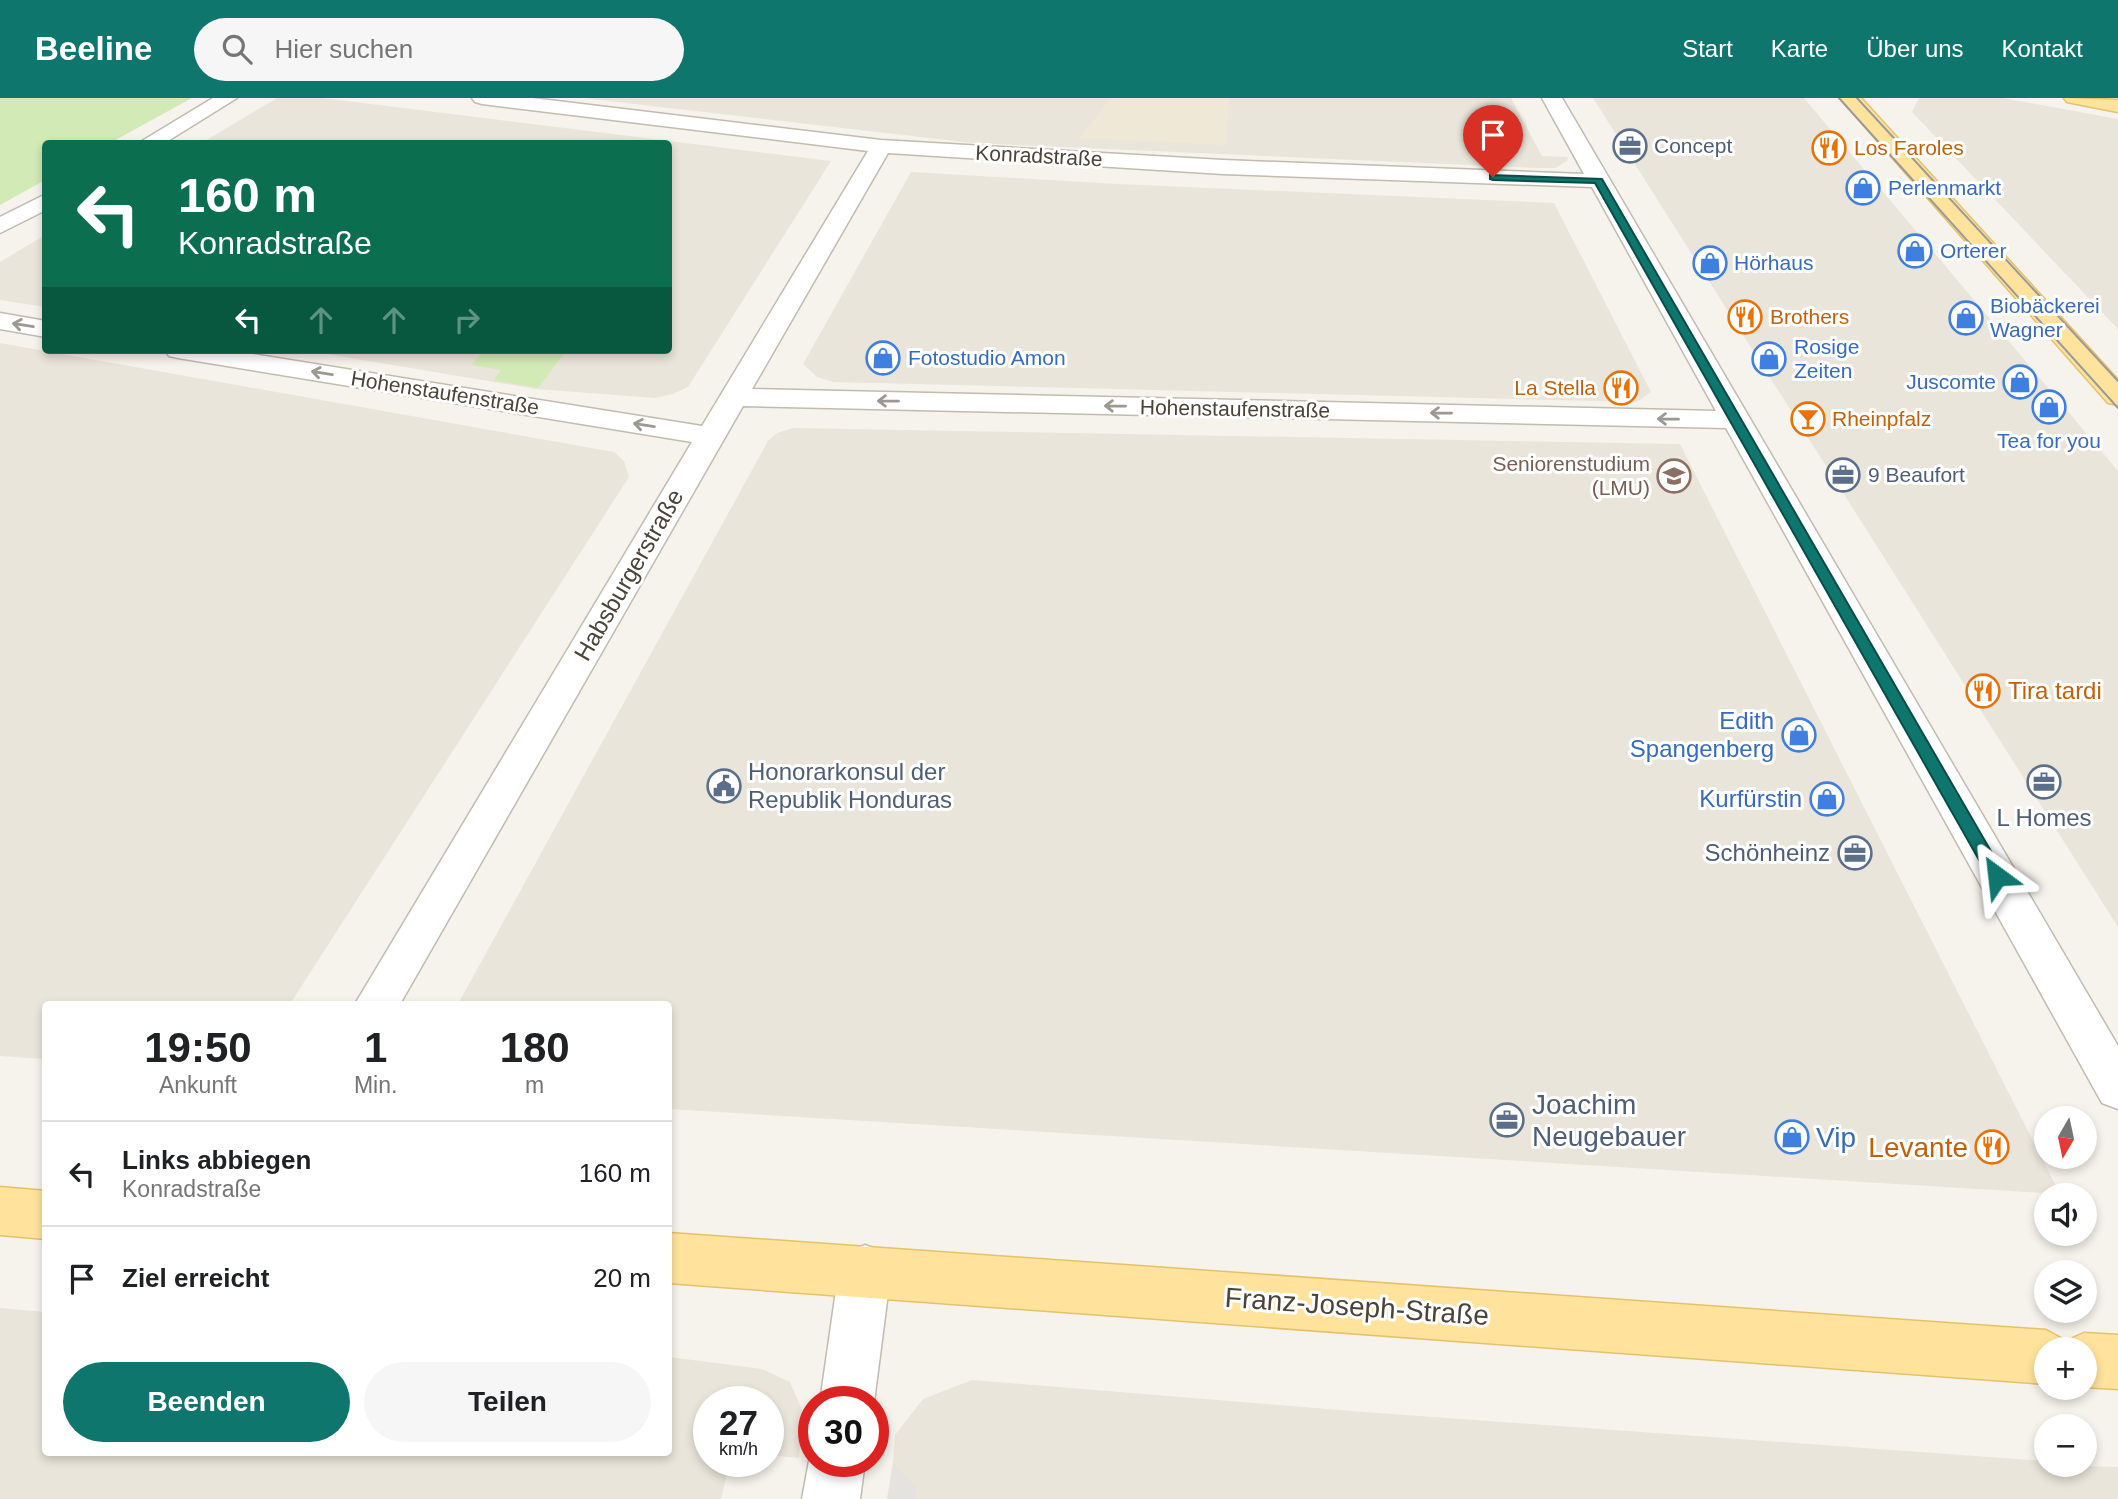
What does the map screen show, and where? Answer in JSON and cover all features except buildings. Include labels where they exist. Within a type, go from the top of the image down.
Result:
[{"type":"main road","points":[[1850,98],[2118,397]]},
{"type":"main road","points":[[2074,98],[2118,106]]},
{"type":"main road","points":[[0,1210],[42,1215]]},
{"type":"main road","name":"Franz-Joseph-Straße","points":[[672,1258],[866,1270],[2034,1356]]},
{"type":"main road","points":[[2097,1361],[2118,1362]]},
{"type":"street","points":[[154,140],[227,98]]},
{"type":"street","name":"Konradstraße","points":[[482,98],[881,146],[1223,167],[1598,181]]},
{"type":"street","points":[[1552,98],[2118,1087]]},
{"type":"street","name":"Habsburgerstraße","points":[[379,1001],[881,146]]},
{"type":"street","points":[[0,226],[42,203]]},
{"type":"street","points":[[0,321],[42,328]]},
{"type":"street","name":"Hohenstaufenstraße","points":[[203,354],[711,436]]},
{"type":"street","name":"Hohenstaufenstraße","points":[[734,397],[1737,420]]},
{"type":"street","points":[[849,1386],[866,1270]]},
{"type":"street","points":[[831,1499],[834,1477]]},
{"type":"shaded area","points":[[277,98],[322,98],[661,140],[207,140]]},
{"type":"shaded area","points":[[583,98],[1511,98],[1542,156],[1568,157],[1567,161],[1555,168],[1538,168],[973,143]]},
{"type":"shaded area","points":[[1111,98],[1229,98],[1226,145],[1079,138]]},
{"type":"shaded area","points":[[1593,98],[1804,98],[2118,471],[2118,927]]},
{"type":"shaded area","points":[[1919,98],[2003,98],[2118,119],[2118,329],[1912,112]]},
{"type":"shaded area","points":[[672,141],[831,161],[688,387],[655,398],[536,389],[327,354],[672,354]]},
{"type":"shaded area","points":[[911,172],[1554,203],[1651,392],[1637,402],[833,382],[817,377],[803,364]]},
{"type":"shaded area","points":[[42,237],[42,307],[0,300],[0,262]]},
{"type":"shaded area","points":[[0,343],[42,350],[42,354],[62,354],[614,452],[624,461],[629,477],[292,1001],[42,1001],[42,1059],[0,1056]]},
{"type":"shaded area","points":[[793,428],[1680,444],[2034,1143],[2034,1169],[2047,1169],[2054,1183],[2034,1183],[2034,1192],[672,1109],[672,1001],[460,1001],[768,441],[777,433]]},
{"type":"shaded area","points":[[0,1308],[42,1312],[42,1456],[672,1456],[672,1357],[762,1369],[790,1382],[798,1401],[798,1458],[784,1457],[784,1386],[693,1386],[693,1477],[726,1477],[721,1499],[0,1499]]},
{"type":"shaded area","points":[[972,1380],[1364,1412],[2034,1460],[2034,1477],[2097,1477],[2097,1466],[2118,1467],[2118,1499],[916,1499],[917,1488],[893,1461],[895,1435],[923,1399]]},
{"type":"shaded area","points":[[893,1461],[917,1488],[916,1499],[887,1499]]},
{"type":"green space","points":[[0,98],[192,98],[115,140],[42,140],[42,182],[0,205]]},
{"type":"green space","points":[[481,354],[564,354],[538,388],[494,380],[501,370],[471,365]]},
{"type":"tram line","points":[[1839,98],[2118,408]]},
{"type":"tram line","points":[[1857,98],[2118,381]]},
{"type":"place","name":"Concept","points":[[1630,146]]},
{"type":"place","name":"Los Faroles","points":[[1829,148]]},
{"type":"place","name":"Perlenmarkt","points":[[1863,188]]},
{"type":"place","name":"Orterer","points":[[1915,251]]},
{"type":"place","name":"Hörhaus","points":[[1710,263]]},
{"type":"place","name":"Brothers","points":[[1745,317]]},
{"type":"place","name":"Biobäckerei Wagner","points":[[1966,318]]},
{"type":"place","name":"Fotostudio Amon","points":[[883,358]]},
{"type":"place","name":"Rosige Zeiten","points":[[1769,359]]},
{"type":"place","name":"Juscomte","points":[[2020,382]]},
{"type":"place","name":"La Stella","points":[[1621,388]]},
{"type":"place","name":"Tea for you","points":[[2049,407]]},
{"type":"place","name":"Rheinpfalz","points":[[1808,419]]},
{"type":"place","name":"9 Beaufort","points":[[1843,475]]},
{"type":"place","name":"Seniorenstudium (LMU)","points":[[1674,476]]},
{"type":"place","name":"Tira tardi","points":[[1983,691]]},
{"type":"place","name":"Edith Spangenberg","points":[[1799,735]]},
{"type":"place","name":"L Homes","points":[[2044,782]]},
{"type":"place","name":"Honorarkonsul der Republik Honduras","points":[[724,786]]},
{"type":"place","name":"Kurfürstin","points":[[1827,799]]},
{"type":"place","name":"Schönheinz","points":[[1855,853]]},
{"type":"place","name":"Joachim Neugebauer","points":[[1507,1120]]},
{"type":"place","name":"Vip","points":[[1792,1137]]},
{"type":"place","name":"Levante","points":[[1992,1147]]},
{"type":"route","points":[[1493,177],[1598,181],[1997,876]]}]
